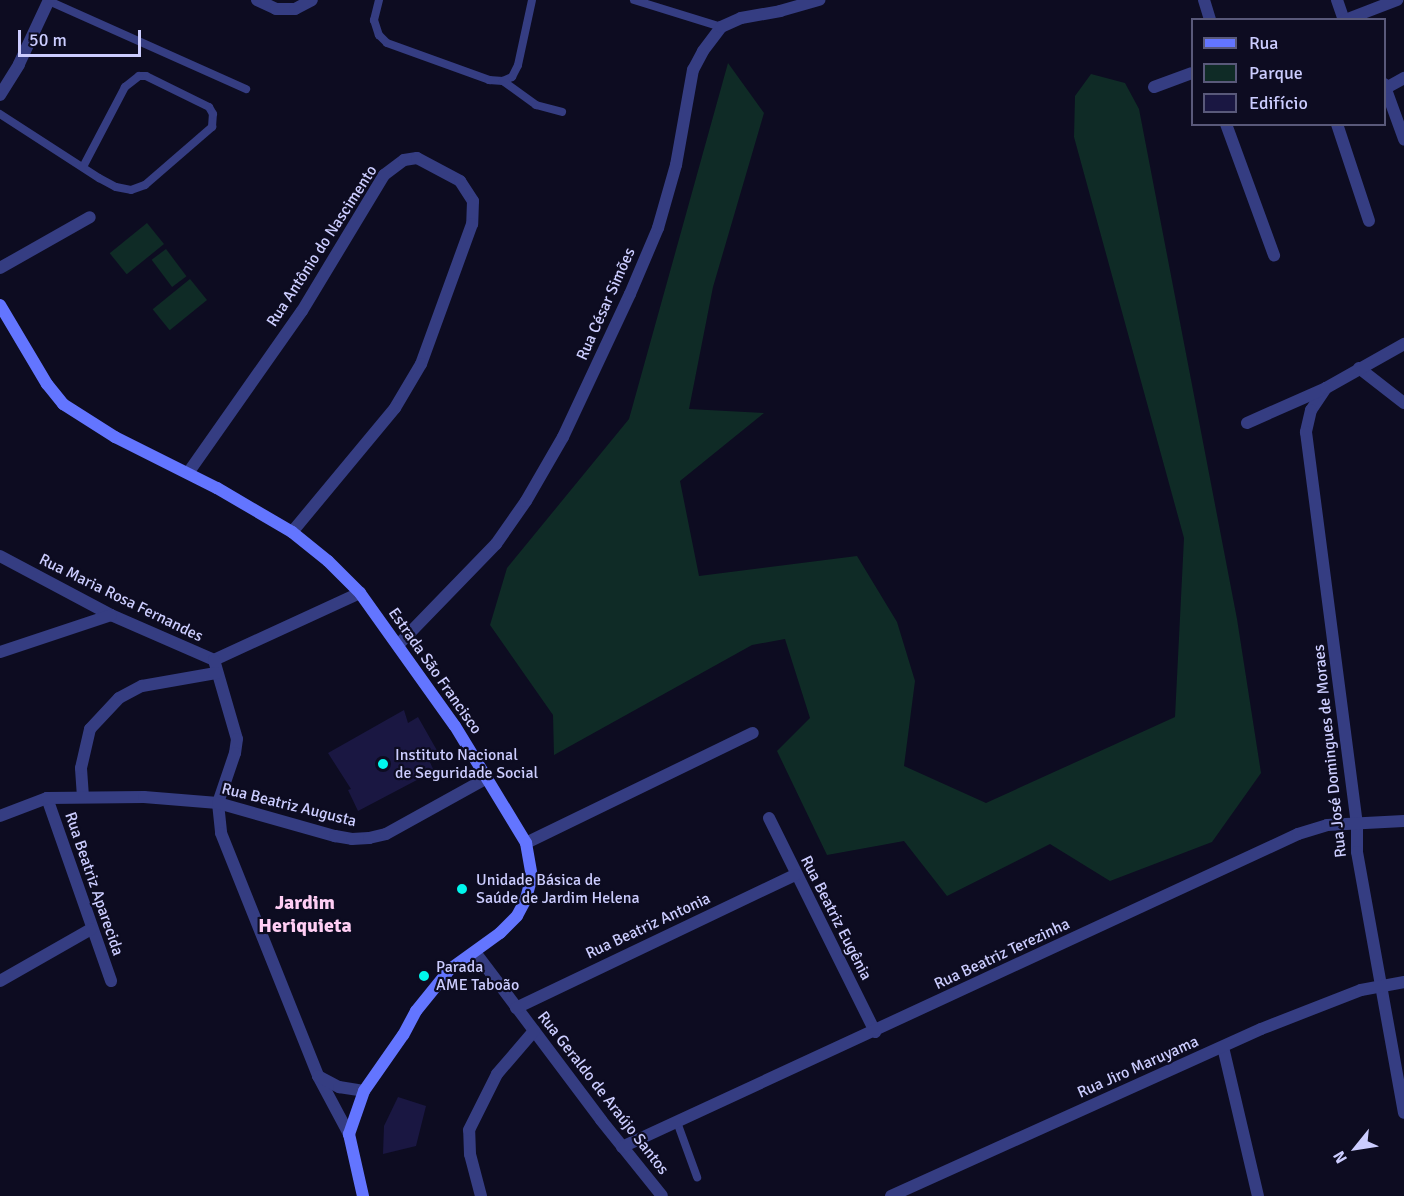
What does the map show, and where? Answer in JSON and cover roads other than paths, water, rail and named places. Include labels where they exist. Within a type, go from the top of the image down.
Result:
[{"type":"main road","name":"Estrada São Francisco","points":[[0,305],[46,384],[63,404],[115,437],[188,473],[292,532],[328,561],[360,594],[455,726],[526,843],[532,876],[526,899],[517,916],[475,952],[450,969],[416,1011],[403,1035],[364,1091],[349,1134]]},
{"type":"main road","points":[[349,1134],[363,1196]]},
{"type":"street","points":[[0,95],[19,64],[49,0]]},
{"type":"street","points":[[257,0],[276,9],[295,9],[312,0]]},
{"type":"street","points":[[721,27],[741,18],[780,11],[819,0]]},
{"type":"street","points":[[1204,0],[1209,18]]},
{"type":"street","points":[[1337,0],[1344,18]]},
{"type":"street","points":[[1364,17],[1397,0]]},
{"type":"street","name":"Rua César Simões","points":[[398,645],[496,544],[526,501],[563,437],[630,294],[658,228],[676,165],[693,70],[721,27]]},
{"type":"street","points":[[1154,87],[1191,73]]},
{"type":"street","points":[[1386,86],[1404,78]]},
{"type":"street","points":[[1386,89],[1404,139]]},
{"type":"street","points":[[1227,126],[1274,255]]},
{"type":"street","points":[[1338,126],[1369,221]]},
{"type":"street","name":"Rua Antônio do Nascimento","points":[[188,473],[302,311],[384,175],[404,160],[417,158],[460,181],[472,201],[472,225],[421,364],[395,408],[292,532]]},
{"type":"street","points":[[0,268],[90,217]]},
{"type":"street","points":[[1247,423],[1326,388],[1404,344]]},
{"type":"street","points":[[1359,368],[1404,404]]},
{"type":"street","name":"Rua José Domingues de Moraes","points":[[1326,388],[1311,410],[1306,432],[1357,823],[1357,852],[1404,1113]]},
{"type":"street","name":"Rua Maria Rosa Fernandes","points":[[0,556],[111,615],[215,666],[360,594]]},
{"type":"street","points":[[0,652],[111,615]]},
{"type":"street","points":[[83,797],[81,768],[90,729],[119,698],[142,686],[215,666],[237,739],[235,753],[218,803],[220,833],[318,1076],[349,1134]]},
{"type":"street","points":[[526,843],[753,733]]},
{"type":"street","name":"Rua Beatriz Augusta","points":[[0,816],[47,798],[144,797],[218,803],[334,836],[352,839],[369,838],[386,834],[487,778]]},
{"type":"street","name":"Rua Beatriz Aparecida","points":[[47,798],[111,981]]},
{"type":"street","name":"Rua Beatriz Eugênia","points":[[769,818],[874,1032]]},
{"type":"street","name":"Rua Beatriz Terezinha","points":[[622,1147],[1299,834],[1327,825],[1404,821]]},
{"type":"street","name":"Rua Beatriz Antonia","points":[[516,1008],[795,875]]},
{"type":"street","points":[[0,981],[91,928]]},
{"type":"street","name":"Rua Geraldo de Araújo Santos","points":[[475,952],[622,1147],[662,1196]]},
{"type":"street","name":"Rua Jiro Maruyama","points":[[891,1196],[1223,1047],[1360,990],[1404,982]]},
{"type":"street","points":[[482,1196],[470,1154],[469,1130],[497,1074],[534,1031]]},
{"type":"street","points":[[1223,1047],[1258,1196]]},
{"type":"street","points":[[318,1076],[339,1087],[364,1091]]},
{"type":"lane","points":[[49,0],[246,88]]},
{"type":"lane","points":[[379,0],[374,20],[379,35],[387,43],[489,80],[503,81],[512,77],[518,65],[532,0]]},
{"type":"lane","points":[[634,0],[721,27]]},
{"type":"lane","points":[[0,114],[83,167],[116,187],[131,190],[145,185],[212,127],[213,114],[209,107],[146,76],[139,75],[125,87],[83,167]]},
{"type":"lane","points":[[503,81],[536,105],[562,112]]},
{"type":"lane","points":[[677,1122],[698,1177]]},
{"type":"place","name":"Instituto Nacional de Seguridade Social","points":[[383,764]]},
{"type":"place","name":"Unidade Básica de Saúde de Jardim Helena","points":[[462,889]]},
{"type":"place","name":"Parada AME Taboão","points":[[424,976]]},
{"type":"district","name":"Jardim Heriquieta","points":[[305,914]]}]
